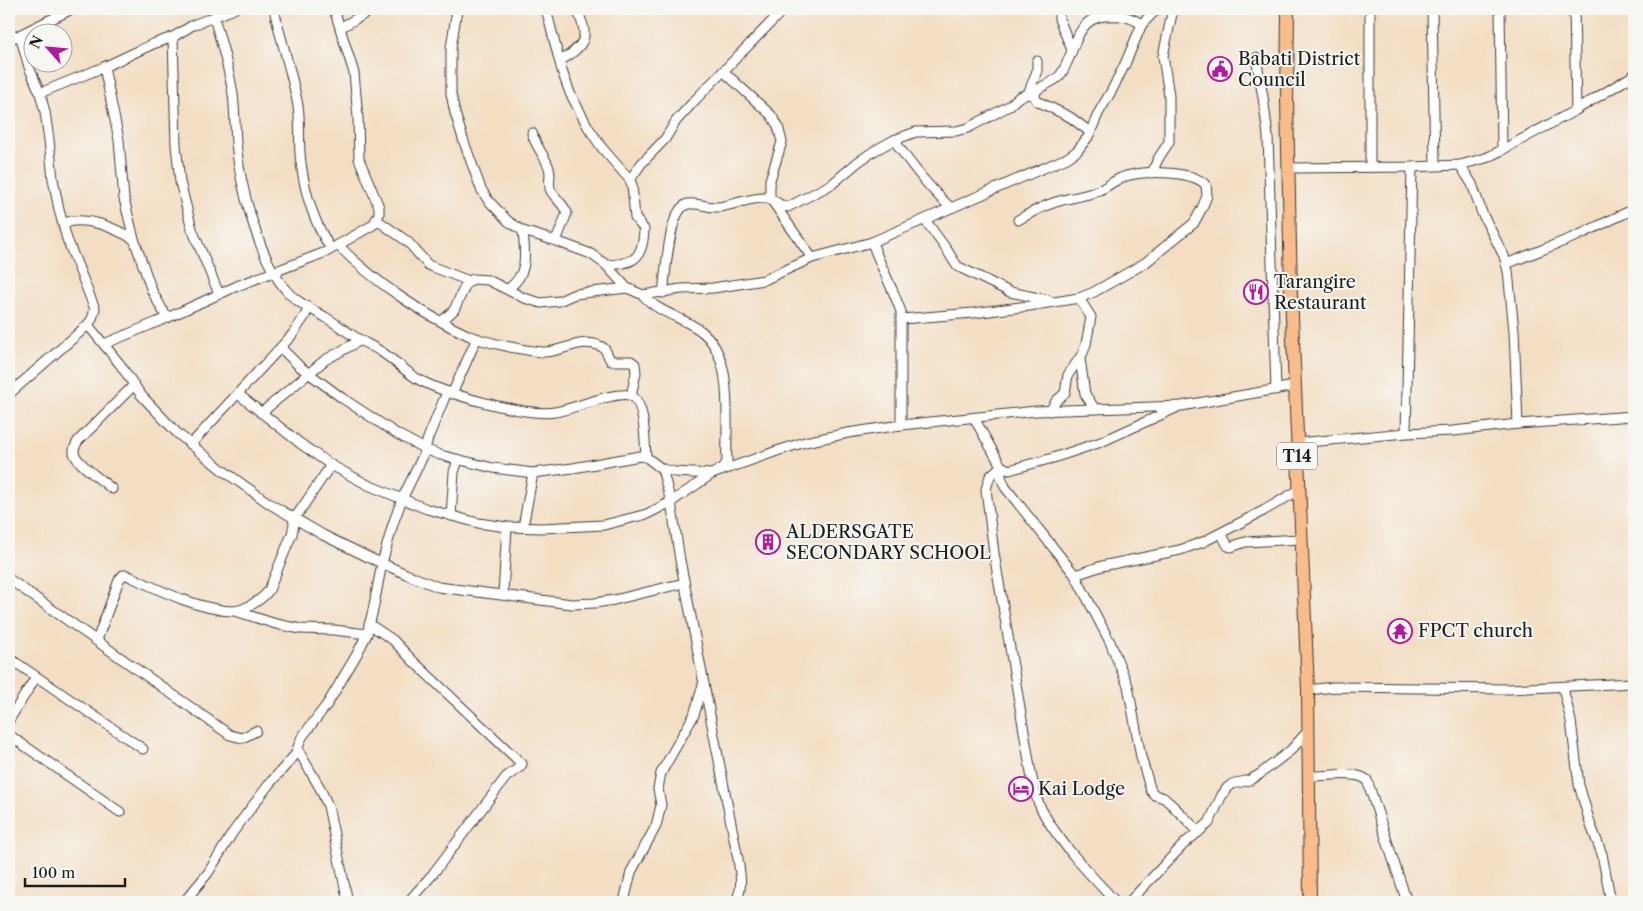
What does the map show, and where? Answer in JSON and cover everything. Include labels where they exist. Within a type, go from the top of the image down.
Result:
[{"type":"highway","name":"T14","points":[[1288,9],[1287,92],[1291,293],[1308,690],[1310,902]]},
{"type":"street","points":[[9,40],[72,9]]},
{"type":"street","points":[[40,93],[173,37],[193,25],[234,9]]},
{"type":"street","points":[[274,9],[298,107],[301,162],[311,210],[322,234],[334,247],[356,264],[416,306],[477,338],[515,348],[544,352],[578,344],[601,346],[607,352],[611,361],[631,361],[635,364],[636,373],[631,396]]},
{"type":"street","points":[[104,344],[334,247],[365,231],[377,220],[379,207],[359,160],[358,109],[354,73],[334,9]]},
{"type":"street","points":[[340,28],[373,9]]},
{"type":"street","points":[[238,394],[331,465],[368,486],[451,516],[478,523],[507,527],[604,525],[647,514],[671,502],[723,468],[727,462],[727,392],[721,360],[714,342],[701,330],[652,303],[643,295],[626,288],[606,266],[591,254],[523,231],[498,212],[481,188],[454,113],[450,81],[451,48],[457,9]]},
{"type":"street","points":[[546,9],[570,92],[588,127],[602,148],[630,180],[635,218],[645,231],[634,260],[623,265],[606,266]]},
{"type":"street","points":[[560,61],[576,49],[584,38],[585,32],[577,9]]},
{"type":"street","points":[[630,180],[681,116],[784,9]]},
{"type":"street","points":[[1059,9],[1058,20],[1072,50]]},
{"type":"street","points":[[643,295],[681,289],[713,288],[764,280],[812,258],[872,242],[1067,158],[1077,151],[1090,132],[1125,64],[1142,24],[1157,9]]},
{"type":"street","points":[[1152,173],[1169,142],[1169,96],[1162,56],[1173,9]]},
{"type":"street","points":[[1370,9],[1370,166]]},
{"type":"street","points":[[1432,9],[1434,165]]},
{"type":"street","points":[[1500,9],[1502,150]]},
{"type":"street","points":[[1574,9],[1576,110]]},
{"type":"street","points":[[663,293],[672,230],[678,211],[689,203],[716,207],[751,199],[770,198],[786,207],[832,184],[874,151],[894,140],[909,133],[956,131],[968,128],[1009,106],[1019,97],[1031,94],[1054,81],[1060,76],[1086,23],[1091,19],[1123,12],[1142,24]]},
{"type":"street","points":[[214,17],[228,68],[233,96],[236,143],[241,178],[263,249],[274,272],[286,290],[308,308],[379,350],[417,378],[450,393],[512,408],[544,412],[554,412],[615,396],[626,394],[631,396],[635,399],[642,417],[646,457]]},
{"type":"street","points":[[9,394],[88,324],[92,319],[95,309],[63,223],[53,179],[50,140],[40,93],[29,66],[20,35]]},
{"type":"street","points":[[173,37],[176,145],[180,182],[192,229],[219,294]]},
{"type":"street","points":[[1256,58],[1268,136],[1276,390]]},
{"type":"street","points":[[1031,94],[1037,71],[1037,61]]},
{"type":"street","points":[[104,67],[119,140],[124,199],[134,239],[152,290],[167,318]]},
{"type":"street","points":[[723,71],[771,115],[781,134],[782,142],[770,180],[770,198],[812,258]]},
{"type":"street","points":[[1289,168],[1460,165],[1486,158],[1576,110],[1634,75]]},
{"type":"street","points":[[1031,94],[1037,101],[1070,117],[1090,132]]},
{"type":"street","points":[[532,132],[535,144],[551,172],[549,186],[557,200],[566,208],[568,213],[556,241]]},
{"type":"street","points":[[894,140],[913,168],[934,193],[951,208]]},
{"type":"street","points":[[1460,165],[1472,184],[1508,271],[1514,331],[1518,424]]},
{"type":"street","points":[[1406,432],[1412,167]]},
{"type":"street","points":[[902,319],[973,313],[1079,298],[1094,292],[1145,263],[1194,223],[1207,196],[1206,185],[1202,181],[1190,176],[1152,173],[1122,177],[1098,191],[1057,201],[1018,220]]},
{"type":"street","points":[[1506,264],[1577,236],[1634,209]]},
{"type":"street","points":[[63,223],[71,220],[102,224],[134,239]]},
{"type":"street","points":[[377,220],[408,242],[428,266],[469,281],[480,279],[540,303],[560,301],[575,294],[626,288]]},
{"type":"street","points":[[925,220],[959,268],[1010,292],[1033,298],[1058,301]]},
{"type":"street","points":[[508,289],[516,284],[522,276],[524,262],[523,231]]},
{"type":"street","points":[[872,242],[879,262],[897,298],[902,319],[901,426]]},
{"type":"street","points":[[442,321],[454,310],[460,293],[469,281]]},
{"type":"street","points":[[1050,411],[1056,401],[1065,393],[1070,371],[1080,358],[1086,344],[1091,320],[1090,314],[1079,298]]},
{"type":"street","points":[[191,444],[281,348],[300,323],[308,308]]},
{"type":"street","points":[[88,324],[141,395],[171,427],[221,469],[262,498],[294,517],[332,539],[382,563],[438,587],[572,604],[595,603],[630,597],[684,583]]},
{"type":"street","points":[[184,902],[208,873],[248,812],[298,750],[302,737],[328,703],[357,654],[369,624],[382,563],[402,499],[477,338]]},
{"type":"street","points":[[261,413],[325,360],[361,340]]},
{"type":"street","points":[[281,348],[299,366],[342,398],[397,434],[425,449],[458,460],[493,468],[533,473],[632,457],[646,457],[662,469],[675,472],[712,474],[806,442],[848,433],[1050,411],[1181,406],[1295,386]]},
{"type":"street","points":[[1080,358],[1085,394],[1095,409]]},
{"type":"street","points":[[112,489],[83,465],[74,454],[74,449],[78,442],[134,385]]},
{"type":"street","points":[[1000,466],[1009,470],[1053,458],[1101,442],[1181,406]]},
{"type":"street","points":[[1297,443],[1406,432],[1453,431],[1518,424],[1634,416]]},
{"type":"street","points":[[974,418],[998,458],[1001,477],[1005,487],[1074,575],[1100,621],[1128,686],[1141,757],[1151,791],[1155,795],[1164,798],[1199,832]]},
{"type":"street","points":[[451,516],[454,472],[458,460]]},
{"type":"street","points":[[235,611],[246,607],[269,590],[292,534],[294,517],[331,465]]},
{"type":"street","points":[[1000,466],[990,476],[986,489],[994,553],[1038,803],[1051,826],[1116,902]]},
{"type":"street","points":[[662,469],[671,502],[684,583],[738,859],[741,883],[737,902]]},
{"type":"street","points":[[523,527],[533,473]]},
{"type":"street","points":[[1074,575],[1102,566],[1180,550],[1221,533],[1299,490]]},
{"type":"street","points":[[503,594],[507,527]]},
{"type":"street","points":[[1221,533],[1228,546],[1231,547],[1254,541],[1301,539]]},
{"type":"street","points":[[97,640],[119,580],[123,575],[182,598],[208,606],[235,611],[276,624],[301,629],[334,630],[366,634]]},
{"type":"street","points":[[9,579],[230,735],[242,738],[256,731]]},
{"type":"street","points":[[369,624],[393,640],[412,661],[522,764],[506,777],[432,875],[408,902]]},
{"type":"street","points":[[9,658],[143,749]]},
{"type":"street","points":[[9,720],[36,677]]},
{"type":"street","points":[[624,902],[631,872],[656,826],[661,805],[658,790],[661,773],[694,715],[704,682]]},
{"type":"street","points":[[1308,690],[1334,687],[1563,688],[1634,683]]},
{"type":"street","points":[[1563,688],[1571,721],[1579,785],[1590,823],[1602,854],[1611,902]]},
{"type":"street","points":[[1128,902],[1139,898],[1185,843],[1210,821],[1227,788],[1232,784],[1250,780],[1260,774],[1291,750],[1309,730]]},
{"type":"street","points":[[9,735],[120,812]]},
{"type":"street","points":[[298,750],[328,806],[347,899],[358,902]]},
{"type":"street","points":[[1308,776],[1321,777],[1353,774],[1367,780],[1407,902]]},
{"type":"place","name":"Babati District Council","points":[[1220,69]]},
{"type":"place","name":"Tarangire Restaurant","points":[[1256,292]]},
{"type":"place","name":"ALDERSGATE SECONDARY SCHOOL","points":[[768,542]]},
{"type":"place","name":"FPCT church","points":[[1400,631]]},
{"type":"place","name":"Kai Lodge","points":[[1021,789]]}]
